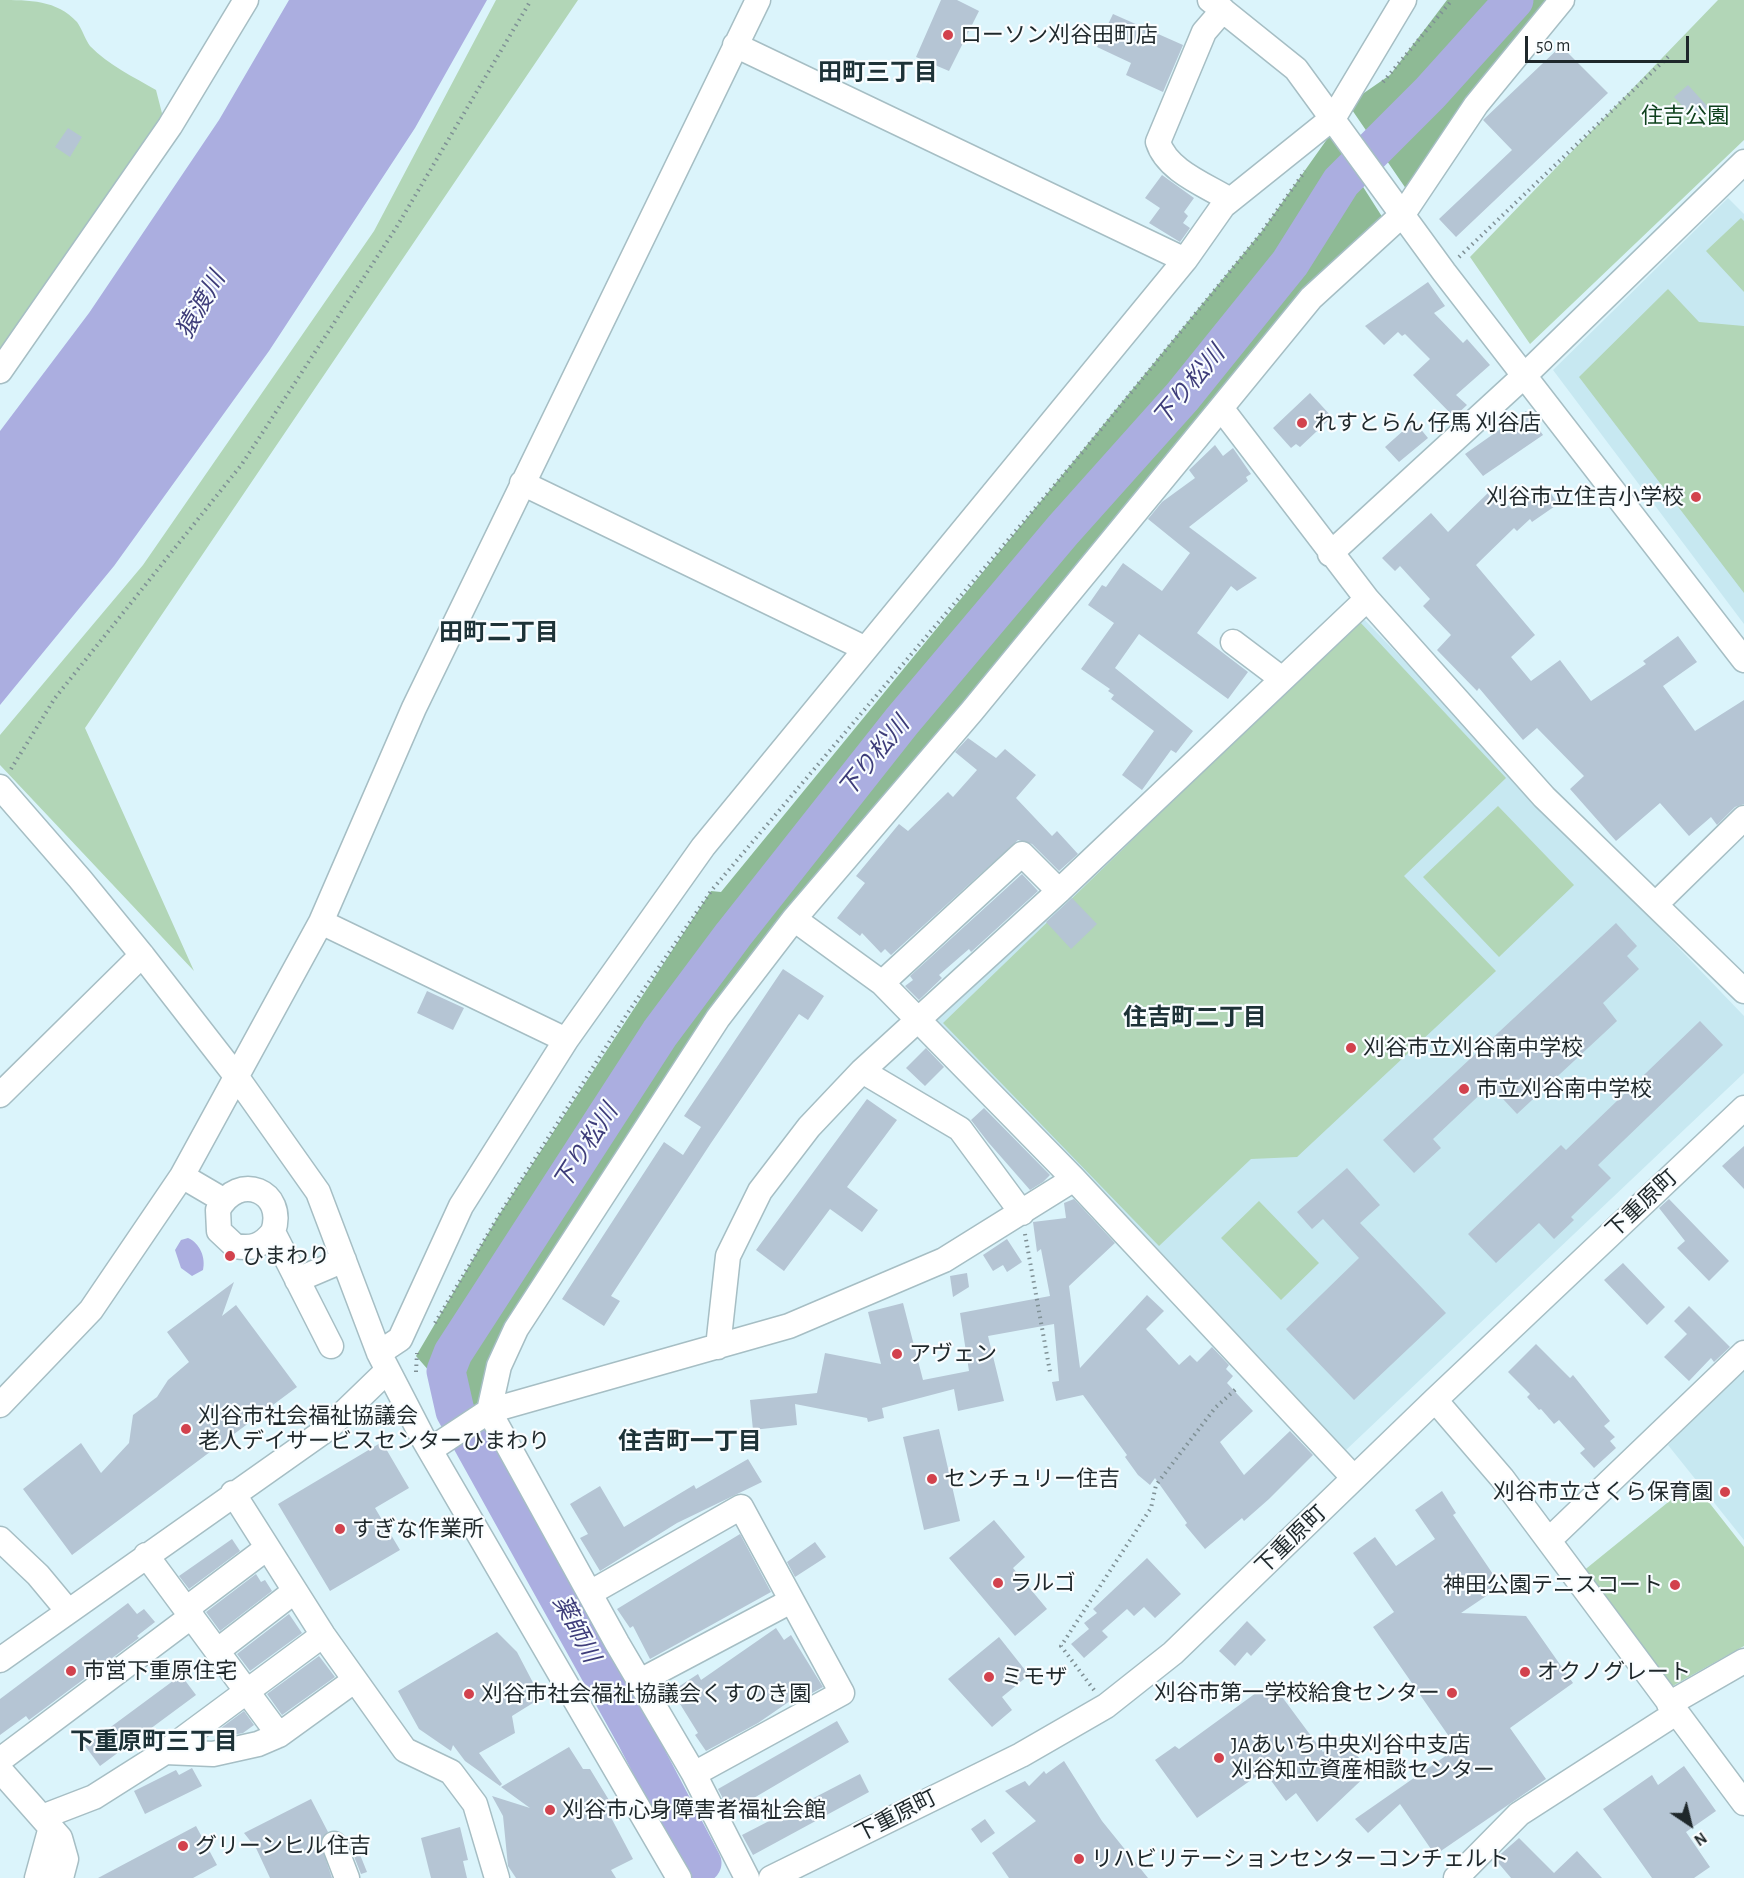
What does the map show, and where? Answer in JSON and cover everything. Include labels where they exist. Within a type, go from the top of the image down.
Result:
[{"type":"street","points":[[0,371],[48,306],[170,126],[246,0]]},
{"type":"street","points":[[0,1406],[90,1310],[182,1176],[321,922],[414,708],[758,0]]},
{"type":"street","points":[[0,1660],[233,1493],[327,1429],[400,1339],[462,1206],[566,1040],[703,847],[864,648],[1185,260],[1223,206],[1336,121],[1404,0]]},
{"type":"street","points":[[747,1878],[694,1774],[639,1681],[489,1411],[499,1366],[516,1329],[718,1018],[794,920],[972,711],[1311,298],[1403,214],[1476,105],[1562,0]]},
{"type":"street","points":[[1230,200],[1203,187],[1162,153],[1158,142],[1217,5],[1296,69],[1444,272],[1744,660]]},
{"type":"street","points":[[735,45],[1185,260]]},
{"type":"street","points":[[1330,554],[1525,375],[1744,162]]},
{"type":"street","points":[[1221,408],[1330,554],[1367,599],[1544,797],[1657,903],[1744,990]]},
{"type":"street","points":[[522,483],[864,648]]},
{"type":"street","points":[[718,1347],[728,1256],[760,1191],[809,1127],[862,1071],[1059,891],[1367,599]]},
{"type":"street","points":[[1233,642],[1282,679]]},
{"type":"street","points":[[0,787],[142,955],[236,1076],[318,1192],[383,1362],[430,1450],[679,1878]]},
{"type":"street","points":[[1657,903],[1744,818]]},
{"type":"street","points":[[882,983],[1022,854],[1059,891]]},
{"type":"street","points":[[794,920],[882,983],[920,1020],[1074,1179],[1354,1478]]},
{"type":"street","points":[[321,922],[566,1040]]},
{"type":"street","points":[[0,1095],[142,955]]},
{"type":"street","points":[[862,1071],[960,1129],[1022,1213]]},
{"type":"street","name":"下重原町","points":[[771,1878],[1021,1755],[1106,1706],[1173,1653],[1435,1400],[1744,1108]]},
{"type":"street","points":[[182,1176],[223,1200]]},
{"type":"street","points":[[430,1450],[489,1411],[789,1326],[871,1293],[944,1260],[1074,1179]]},
{"type":"street","points":[[242,1189],[263,1193],[276,1211],[277,1222],[273,1232],[266,1241],[246,1248],[226,1240],[219,1231],[216,1220],[223,1200],[231,1192],[242,1189]]},
{"type":"street","points":[[273,1232],[331,1346]]},
{"type":"street","points":[[297,1280],[344,1260]]},
{"type":"street","points":[[1550,1540],[1744,1353]]},
{"type":"street","points":[[1435,1400],[1503,1479],[1550,1540],[1744,1803]]},
{"type":"street","points":[[233,1493],[323,1635],[405,1750],[451,1772],[475,1804],[497,1878]]},
{"type":"street","points":[[590,1593],[741,1507],[842,1693],[694,1774]]},
{"type":"street","points":[[0,1539],[38,1575],[68,1611]]},
{"type":"street","points":[[0,1760],[189,1613],[267,1548]]},
{"type":"street","points":[[146,1555],[279,1735]]},
{"type":"street","points":[[217,1651],[295,1591]]},
{"type":"street","points":[[639,1681],[791,1601]]},
{"type":"street","points":[[47,1822],[94,1797],[165,1752],[323,1635]]},
{"type":"street","points":[[1456,1878],[1519,1814],[1744,1660]]},
{"type":"street","points":[[165,1752],[213,1754],[258,1744],[279,1735],[355,1680]]},
{"type":"street","points":[[0,1770],[60,1838],[66,1859],[61,1878]]},
{"type":"street","points":[[38,1878],[47,1822]]},
{"type":"street","points":[[334,1844],[347,1878]]},
{"type":"path","points":[[0,787],[55,698],[242,464],[396,228],[531,0]]},
{"type":"path","points":[[1382,83],[1452,0]]},
{"type":"path","points":[[1444,272],[1669,56]]},
{"type":"path","points":[[434,1325],[499,1215],[627,1014],[711,891],[1085,449],[1258,237],[1310,164]]},
{"type":"path","points":[[1022,1213],[1050,1372]]},
{"type":"path","points":[[416,1380],[416,1356],[422,1346]]},
{"type":"path","points":[[1106,1706],[1061,1647],[1150,1508],[1156,1485],[1215,1408],[1254,1373]]},
{"type":"shaded area","name":"刈谷市立住吉小学校","points":[[1728,198],[1744,214],[1744,624],[1553,370]]},
{"type":"shaded area","name":"刈谷市立刈谷南中学校","points":[[1360,615],[1744,1016],[1744,1073],[1346,1450],[933,1022]]},
{"type":"shaded area","name":"刈谷市立さくら保育園","points":[[1744,1370],[1744,1540],[1668,1445]]},
{"type":"green space","points":[[0,0],[42,3],[61,9],[77,22],[90,46],[97,53],[156,90],[164,121],[0,358]]},
{"type":"green space","points":[[496,0],[578,0],[85,728],[194,971],[0,765],[0,735],[143,565],[374,231]]},
{"type":"green space","points":[[1447,0],[1564,0],[1413,199],[1348,104],[1390,75]]},
{"type":"green space","name":"住吉公園","points":[[1718,0],[1744,0],[1744,140],[1530,344],[1470,257]]},
{"type":"green space","points":[[1330,135],[1388,226],[802,911],[516,1329],[473,1421],[416,1356],[499,1215],[711,891],[721,892],[1262,231]]},
{"type":"green space","points":[[1741,218],[1744,221],[1744,292],[1706,251]]},
{"type":"green space","name":"刈谷市立住吉小学校","points":[[1668,289],[1699,322],[1744,326],[1744,593],[1579,377]]},
{"type":"green space","points":[[1359,621],[1506,778],[1404,876],[1496,971],[1297,1157],[1251,1159],[1159,1246],[943,1023]]},
{"type":"green space","points":[[1498,806],[1574,885],[1499,957],[1423,877]]},
{"type":"green space","points":[[1259,1201],[1319,1263],[1281,1300],[1221,1238]]},
{"type":"green space","name":"神田公園テニスコート","points":[[1693,1482],[1744,1547],[1744,1646],[1669,1688],[1582,1572]]},
{"type":"water","name":"猿渡川","points":[[289,0],[487,0],[415,128],[269,351],[114,566],[0,705],[0,431],[89,313],[219,120]]},
{"type":"water","points":[[188,1238],[199,1247],[204,1261],[203,1270],[192,1276],[181,1268],[175,1250],[181,1240]]},
{"type":"building","points":[[941,0],[957,0],[979,11],[949,71],[916,57]]},
{"type":"building","points":[[1113,14],[1183,45],[1163,92],[1126,75],[1131,63],[1097,47]]},
{"type":"building","points":[[1561,46],[1608,93],[1456,237],[1439,219],[1512,150],[1483,120]]},
{"type":"building","points":[[1688,85],[1708,107],[1695,119],[1674,97]]},
{"type":"building","points":[[68,128],[82,137],[70,157],[55,147]]},
{"type":"building","points":[[1162,175],[1194,198],[1184,212],[1188,216],[1183,223],[1190,228],[1180,242],[1149,223],[1160,208],[1145,198]]},
{"type":"building","points":[[1428,282],[1445,306],[1434,313],[1463,343],[1467,339],[1490,365],[1456,395],[1467,405],[1454,417],[1413,375],[1430,359],[1405,334],[1402,336],[1398,332],[1384,345],[1365,326]]},
{"type":"building","name":"れすとらん 仔馬 刈谷店","points":[[1310,393],[1332,417],[1300,447],[1296,444],[1291,448],[1273,428]]},
{"type":"building","points":[[1526,411],[1543,435],[1483,476],[1465,454]]},
{"type":"building","points":[[1414,421],[1428,438],[1399,462],[1385,447]]},
{"type":"building","points":[[1215,445],[1223,456],[1233,448],[1251,474],[1246,477],[1248,481],[1189,527],[1257,578],[1237,591],[1231,586],[1197,633],[1248,672],[1228,699],[1139,634],[1115,668],[1193,731],[1176,753],[1171,750],[1142,790],[1122,775],[1154,731],[1111,699],[1114,695],[1108,691],[1110,689],[1081,669],[1114,623],[1088,605],[1102,585],[1106,587],[1123,563],[1162,591],[1190,553],[1148,519],[1162,502],[1195,478],[1189,470]]},
{"type":"building","points":[[1546,486],[1558,504],[1532,522],[1530,519],[1517,531],[1514,528],[1476,565],[1535,635],[1511,657],[1531,681],[1560,660],[1591,701],[1646,664],[1643,661],[1678,636],[1697,662],[1663,686],[1695,731],[1744,700],[1744,804],[1735,807],[1717,825],[1711,817],[1689,836],[1660,803],[1616,841],[1570,789],[1584,776],[1537,728],[1523,740],[1479,688],[1477,691],[1437,650],[1451,635],[1423,606],[1430,599],[1400,566],[1395,571],[1382,558],[1431,513],[1448,532],[1492,489],[1512,509]]},
{"type":"building","points":[[968,738],[996,758],[1005,749],[1036,775],[1016,798],[1052,836],[1057,831],[1078,854],[1059,871],[1032,844],[1018,840],[891,955],[885,949],[881,953],[862,933],[860,936],[837,918],[865,883],[856,876],[899,824],[908,831],[948,792],[953,797],[977,770],[955,752]]},
{"type":"building","points":[[1022,874],[1038,891],[971,952],[969,949],[939,975],[942,978],[919,1000],[905,986],[913,980],[910,976]]},
{"type":"building","points":[[1072,898],[1097,924],[1071,949],[1046,922]]},
{"type":"building","points":[[1616,923],[1637,946],[1627,956],[1639,969],[1603,1003],[1617,1021],[1517,1114],[1490,1085],[1433,1139],[1441,1148],[1414,1173],[1383,1140]]},
{"type":"building","points":[[783,969],[824,996],[808,1020],[799,1014],[711,1143],[611,1296],[620,1301],[604,1326],[562,1299],[664,1142],[683,1155],[701,1127],[684,1116]]},
{"type":"building","points":[[427,991],[464,1008],[453,1030],[417,1013]]},
{"type":"building","points":[[1700,1021],[1723,1045],[1598,1165],[1611,1178],[1571,1217],[1574,1220],[1554,1239],[1539,1223],[1496,1263],[1468,1234],[1561,1145],[1566,1150]]},
{"type":"building","points":[[926,1048],[944,1067],[925,1086],[906,1068]]},
{"type":"building","points":[[867,1099],[897,1120],[847,1187],[878,1210],[862,1232],[830,1209],[784,1271],[756,1250]]},
{"type":"building","points":[[984,1108],[1050,1175],[1043,1182],[1030,1190],[988,1142],[971,1120]]},
{"type":"building","points":[[1744,1146],[1744,1189],[1722,1166]]},
{"type":"building","points":[[1347,1168],[1380,1205],[1360,1223],[1446,1313],[1354,1400],[1286,1329],[1359,1258],[1323,1219],[1312,1229],[1297,1212]]},
{"type":"building","points":[[1074,1199],[1115,1243],[1069,1286],[1080,1368],[1147,1295],[1164,1311],[1146,1329],[1179,1365],[1190,1355],[1197,1362],[1212,1347],[1229,1365],[1226,1369],[1233,1376],[1227,1383],[1253,1411],[1220,1442],[1244,1475],[1290,1431],[1313,1455],[1244,1521],[1242,1518],[1205,1549],[1185,1525],[1187,1523],[1155,1478],[1150,1485],[1138,1475],[1125,1457],[1127,1455],[1083,1395],[1056,1401],[1052,1382],[1059,1381],[1054,1324],[988,1336],[1004,1401],[958,1411],[954,1389],[882,1408],[884,1418],[868,1422],[867,1418],[795,1404],[797,1425],[753,1430],[750,1400],[817,1393],[825,1353],[881,1364],[868,1312],[903,1303],[923,1380],[969,1371],[960,1313],[1050,1296],[1041,1249],[1037,1252],[1033,1222],[1066,1218],[1064,1203]]},
{"type":"building","points":[[1669,1199],[1729,1261],[1709,1281],[1677,1248],[1685,1241],[1659,1208]]},
{"type":"building","points":[[1007,1239],[1022,1262],[1007,1272],[1003,1265],[993,1271],[983,1255]]},
{"type":"building","points":[[1623,1263],[1665,1307],[1647,1325],[1604,1280]]},
{"type":"building","points":[[967,1273],[969,1287],[953,1297],[950,1276]]},
{"type":"building","name":"刈谷市社会福祉協議会 老人デイサービスセンターひまわり","points":[[234,1282],[222,1316],[236,1305],[297,1387],[72,1555],[23,1489],[81,1443],[101,1473],[129,1443],[133,1415],[157,1397],[168,1380],[189,1362],[167,1332]]},
{"type":"building","points":[[1689,1306],[1730,1347],[1714,1362],[1711,1358],[1689,1381],[1664,1357],[1687,1334],[1674,1321]]},
{"type":"building","points":[[1536,1344],[1570,1378],[1573,1375],[1610,1421],[1604,1426],[1615,1437],[1610,1441],[1616,1448],[1594,1468],[1580,1453],[1585,1449],[1559,1420],[1554,1424],[1541,1409],[1539,1410],[1527,1397],[1530,1394],[1508,1372]]},
{"type":"building","name":"センチュリー住吉","points":[[939,1429],[960,1521],[924,1530],[903,1437]]},
{"type":"building","name":"すぎな作業所","points":[[382,1442],[409,1488],[375,1508],[400,1550],[330,1591],[278,1504]]},
{"type":"building","points":[[748,1459],[762,1482],[677,1523],[600,1571],[580,1538],[588,1534],[570,1504],[600,1486],[624,1527],[694,1485],[696,1489]]},
{"type":"building","points":[[1442,1491],[1456,1513],[1453,1515],[1501,1586],[1461,1613],[1526,1616],[1573,1683],[1510,1728],[1546,1779],[1435,1855],[1400,1804],[1368,1833],[1355,1819],[1457,1748],[1373,1627],[1394,1612],[1353,1553],[1375,1537],[1396,1566],[1435,1539],[1415,1510]]},
{"type":"building","name":"ラルゴ","points":[[994,1520],[1025,1557],[1013,1568],[1047,1609],[1015,1636],[949,1558]]},
{"type":"building","points":[[740,1534],[771,1592],[650,1659],[633,1626],[630,1628],[617,1609]]},
{"type":"building","name":"市営下重原住宅","points":[[232,1539],[240,1551],[189,1589],[179,1576]]},
{"type":"building","points":[[815,1542],[826,1557],[795,1577],[787,1562]]},
{"type":"building","points":[[1147,1558],[1181,1594],[1155,1618],[1144,1607],[1134,1616],[1127,1609],[1102,1631],[1108,1637],[1084,1658],[1071,1644],[1089,1629],[1084,1623],[1097,1613],[1093,1609]]},
{"type":"building","name":"市営下重原住宅","points":[[256,1574],[261,1582],[265,1580],[272,1591],[220,1631],[206,1612]]},
{"type":"building","name":"市営下重原住宅","points":[[128,1603],[137,1614],[144,1609],[155,1622],[137,1636],[139,1638],[29,1720],[26,1716],[0,1735],[0,1699]]},
{"type":"building","name":"市営下重原住宅","points":[[289,1614],[302,1633],[250,1671],[237,1654]]},
{"type":"building","points":[[1247,1621],[1266,1640],[1251,1656],[1247,1652],[1235,1666],[1219,1651]]},
{"type":"building","points":[[776,1628],[784,1640],[791,1635],[823,1687],[792,1704],[790,1701],[758,1723],[706,1751],[695,1735],[698,1733],[672,1691],[698,1674],[701,1680]]},
{"type":"building","name":"刈谷市社会福祉協議会くすのき園","points":[[497,1632],[517,1652],[541,1698],[512,1716],[515,1733],[479,1753],[502,1784],[500,1786],[465,1761],[453,1745],[451,1751],[419,1729],[398,1691]]},
{"type":"building","name":"ミモザ","points":[[999,1637],[1029,1675],[1002,1697],[1012,1710],[992,1727],[948,1679]]},
{"type":"building","name":"市営下重原住宅","points":[[319,1656],[335,1677],[282,1715],[267,1694]]},
{"type":"building","name":"市営下重原住宅","points":[[181,1675],[196,1695],[100,1766],[85,1746]]},
{"type":"building","points":[[1271,1682],[1323,1752],[1340,1737],[1371,1771],[1317,1822],[1296,1793],[1286,1801],[1264,1771],[1197,1818],[1155,1760],[1175,1746],[1179,1749]]},
{"type":"building","points":[[244,1711],[254,1725],[243,1733],[227,1736],[221,1728]]},
{"type":"building","points":[[837,1721],[849,1742],[730,1812],[718,1789]]},
{"type":"building","name":"刈谷市心身障害者福祉会館","points":[[569,1747],[583,1769],[590,1769],[612,1805],[606,1808],[633,1859],[611,1870],[616,1878],[516,1878],[508,1866],[503,1816],[492,1796],[530,1808],[501,1787]]},
{"type":"building","points":[[1064,1761],[1102,1821],[1148,1878],[1009,1878],[992,1853],[1036,1821],[1005,1791],[1025,1781],[1029,1786],[1044,1771],[1046,1774]]},
{"type":"building","points":[[1684,1766],[1716,1811],[1686,1832],[1710,1867],[1694,1878],[1652,1878],[1603,1809],[1652,1775],[1658,1785]]},
{"type":"building","points":[[192,1768],[202,1786],[145,1814],[134,1791],[176,1770],[179,1775]]},
{"type":"building","points":[[860,1774],[869,1792],[753,1855],[742,1835]]},
{"type":"building","points":[[311,1799],[328,1832],[320,1842],[332,1878],[270,1878],[256,1848],[244,1833]]},
{"type":"building","points":[[985,1819],[995,1833],[981,1843],[971,1829]]},
{"type":"building","name":"グリーンヒル住吉","points":[[196,1826],[217,1865],[193,1878],[98,1878]]},
{"type":"building","points":[[460,1827],[468,1860],[463,1861],[467,1878],[431,1878],[421,1838]]},
{"type":"building","points":[[353,1837],[367,1872],[361,1874],[347,1839]]},
{"type":"building","points":[[1519,1838],[1554,1873],[1577,1851],[1602,1878],[1511,1878],[1495,1859]]},
{"type":"waterway","name":"下り松川","points":[[702,1863],[635,1735],[455,1411],[446,1371],[453,1353],[660,1033],[733,935],[902,721],[1063,530],[1182,397],[1290,263],[1341,182],[1430,93],[1514,0]]},
{"type":"place","name":"ローソン刈谷田町店","points":[[948,35]]},
{"type":"place","name":"れすとらん 仔馬 刈谷店","points":[[1302,423]]},
{"type":"place","name":"刈谷市立住吉小学校","points":[[1696,497]]},
{"type":"place","name":"刈谷市立刈谷南中学校","points":[[1351,1048]]},
{"type":"place","name":"市立刈谷南中学校","points":[[1464,1089]]},
{"type":"place","name":"ひまわり","points":[[230,1256]]},
{"type":"place","name":"アヴェン","points":[[897,1354]]},
{"type":"place","name":"刈谷市社会福祉協議会 老人デイサービスセンターひまわり","points":[[186,1429]]},
{"type":"place","name":"センチュリー住吉","points":[[932,1479]]},
{"type":"place","name":"刈谷市立さくら保育園","points":[[1725,1492]]},
{"type":"place","name":"すぎな作業所","points":[[340,1529]]},
{"type":"place","name":"ラルゴ","points":[[998,1583]]},
{"type":"place","name":"神田公園テニスコート","points":[[1675,1585]]},
{"type":"place","name":"市営下重原住宅","points":[[71,1671]]},
{"type":"place","name":"オクノグレート","points":[[1525,1672]]},
{"type":"place","name":"ミモザ","points":[[989,1677]]},
{"type":"place","name":"刈谷市第一学校給食センター","points":[[1452,1693]]},
{"type":"place","name":"刈谷市社会福祉協議会くすのき園","points":[[469,1694]]},
{"type":"place","name":"JAあいち中央刈谷中支店 刈谷知立資産相談センター","points":[[1219,1758]]},
{"type":"place","name":"刈谷市心身障害者福祉会館","points":[[550,1810]]},
{"type":"place","name":"グリーンヒル住吉","points":[[183,1846]]},
{"type":"place","name":"リハビリテーションセンターコンチェルト","points":[[1079,1859]]},
{"type":"district","name":"田町三丁目","points":[[878,73]]},
{"type":"district","name":"田町二丁目","points":[[499,633]]},
{"type":"district","name":"住吉町二丁目","points":[[1195,1018]]},
{"type":"district","name":"住吉町一丁目","points":[[690,1442]]},
{"type":"district","name":"下重原町三丁目","points":[[154,1742]]},
{"type":"water label","name":"薬師川","points":[[576,1629]]}]
